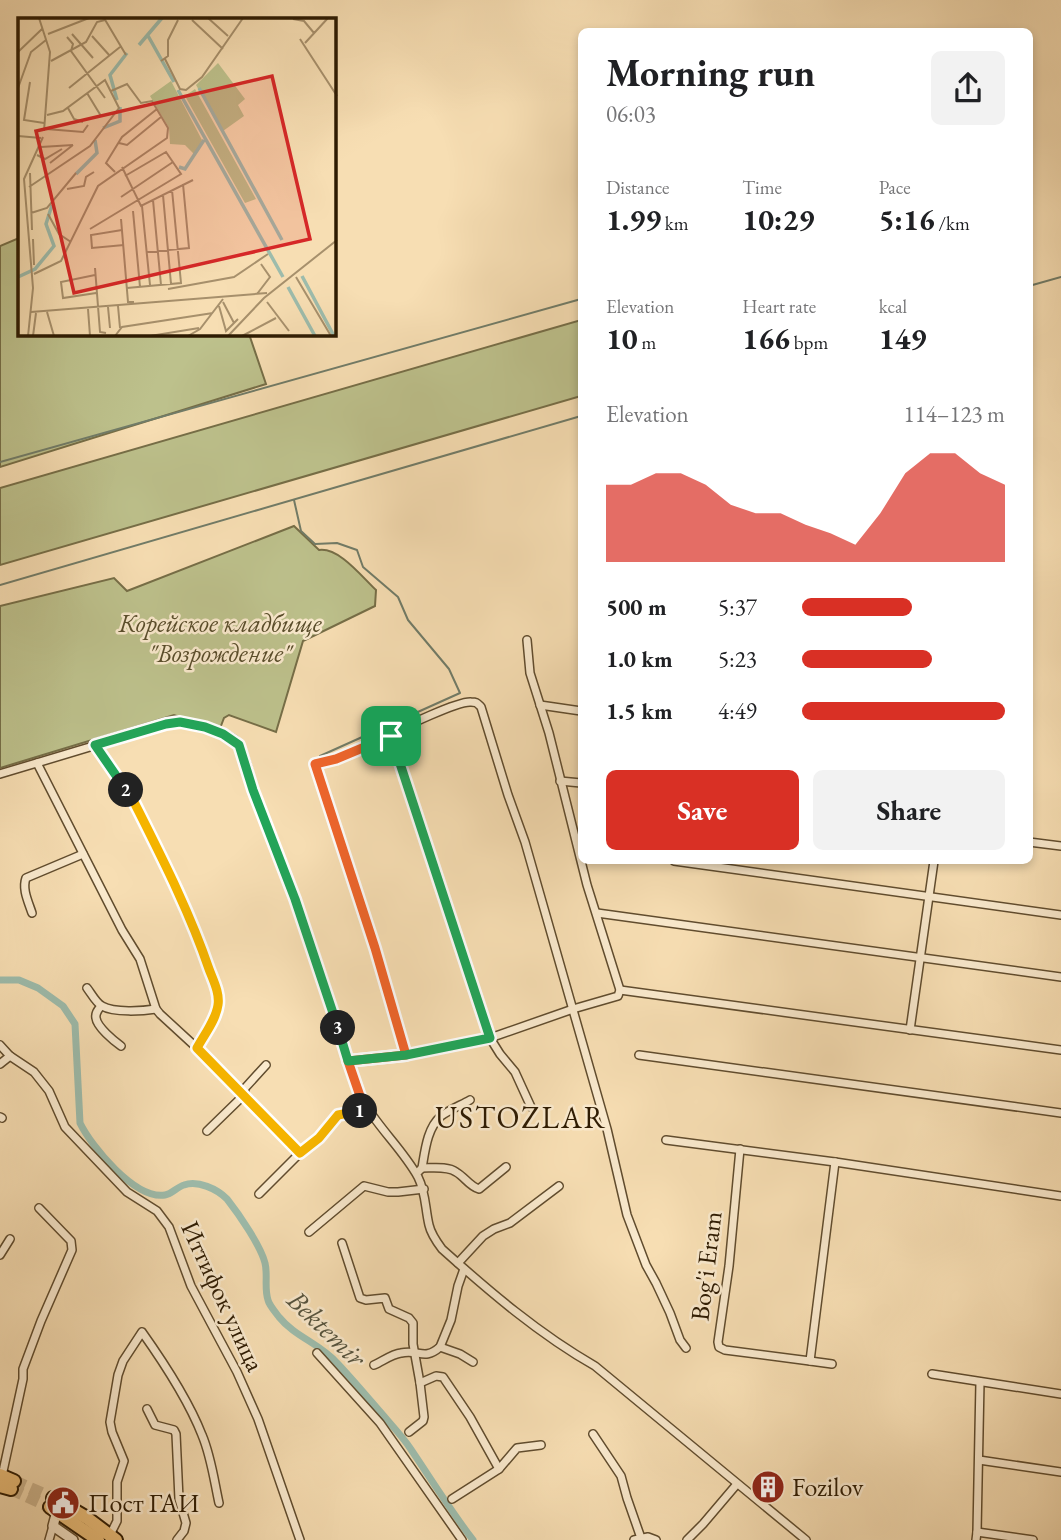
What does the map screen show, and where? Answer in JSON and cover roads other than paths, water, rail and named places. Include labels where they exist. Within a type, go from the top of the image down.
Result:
[{"type":"highway","points":[[54,1505],[108,1538]]},
{"type":"street","points":[[527,640],[530,673],[549,733],[578,844]]},
{"type":"street","points":[[406,1055],[375,948],[315,764],[336,759],[468,702],[478,703],[525,842],[607,1129],[627,1214],[646,1265],[686,1348]]},
{"type":"street","points":[[540,705],[578,711]]},
{"type":"street","points":[[0,774],[180,722],[223,734],[239,745],[320,970],[360,1096],[368,1111],[419,1171],[429,1226],[434,1238],[442,1249],[505,1305],[570,1352],[595,1366],[806,1540]]},
{"type":"street","points":[[391,736],[490,1038],[515,1072],[531,1107]]},
{"type":"street","points":[[95,745],[132,798],[152,838],[200,944],[218,994],[216,1013],[197,1048]]},
{"type":"street","points":[[37,763],[122,930],[140,959],[156,1009],[300,1153]]},
{"type":"street","points":[[560,781],[578,783]]},
{"type":"street","points":[[1033,842],[1061,846]]},
{"type":"street","points":[[32,913],[26,896],[26,878],[83,854]]},
{"type":"street","points":[[348,1061],[406,1055],[490,1038],[618,996],[620,990],[582,864]]},
{"type":"street","points":[[695,864],[1061,915]]},
{"type":"street","points":[[910,1030],[934,864]]},
{"type":"street","points":[[597,913],[1061,977]]},
{"type":"street","points":[[87,988],[101,1006],[146,1011],[156,1009]]},
{"type":"street","points":[[620,990],[1061,1050]]},
{"type":"street","points":[[101,1006],[96,1013],[97,1021],[108,1036],[121,1046]]},
{"type":"street","name":"Иттифок улица","points":[[0,1045],[10,1056],[34,1072],[49,1091],[65,1127],[127,1192],[157,1210],[169,1227],[191,1286],[237,1372],[258,1419],[300,1540]]},
{"type":"street","points":[[639,1055],[1061,1113]]},
{"type":"street","points":[[0,1064],[10,1056]]},
{"type":"street","points":[[207,1131],[244,1095],[245,1088],[266,1065]]},
{"type":"street","points":[[419,1171],[436,1121],[470,1100]]},
{"type":"street","points":[[259,1194],[319,1138],[338,1115],[356,1110],[368,1111]]},
{"type":"street","points":[[666,1140],[1061,1196]]},
{"type":"street","name":"Bog'i Eram","points":[[740,1149],[719,1347],[810,1361]]},
{"type":"street","points":[[832,1364],[810,1361],[835,1162]]},
{"type":"street","points":[[419,1171],[455,1170],[479,1189],[506,1167]]},
{"type":"street","points":[[374,1365],[400,1353],[432,1354],[440,1347],[451,1320],[461,1266],[483,1236],[510,1223],[559,1186]]},
{"type":"street","points":[[309,1231],[360,1187],[398,1192],[424,1188]]},
{"type":"street","points":[[5,1481],[23,1369],[73,1245],[39,1208]]},
{"type":"street","points":[[0,1255],[10,1239]]},
{"type":"street","points":[[342,1242],[360,1298],[385,1298],[389,1309],[410,1318],[424,1418],[409,1432]]},
{"type":"street","points":[[108,1538],[117,1521],[117,1482],[124,1461],[110,1422],[118,1375],[123,1361],[142,1332],[168,1370],[202,1434],[219,1503]]},
{"type":"street","points":[[440,1347],[473,1362]]},
{"type":"street","points":[[317,1353],[380,1423],[457,1539]]},
{"type":"street","points":[[932,1374],[1061,1394]]},
{"type":"street","points":[[420,1383],[436,1376],[443,1377],[470,1417],[499,1469]]},
{"type":"street","points":[[980,1382],[976,1536],[1033,1540]]},
{"type":"street","points":[[147,1409],[155,1425],[174,1430],[176,1434],[179,1499],[186,1523],[177,1540]]},
{"type":"street","points":[[593,1434],[621,1476],[638,1539],[648,1537],[656,1540]]},
{"type":"street","points":[[452,1499],[499,1469],[517,1448],[541,1445]]},
{"type":"street","points":[[979,1460],[1061,1472]]},
{"type":"street","points":[[687,1540],[737,1483]]},
{"type":"street","points":[[49,1540],[54,1505]]},
{"type":"street","points":[[53,1526],[73,1540]]},
{"type":"waterway","points":[[1033,285],[1061,277]]},
{"type":"waterway","points":[[0,462],[578,300]]},
{"type":"waterway","points":[[0,585],[578,417]]},
{"type":"waterway","points":[[294,500],[301,531],[315,544],[337,543],[357,550],[363,567],[398,597],[408,620],[449,669],[460,693],[320,756]]},
{"type":"waterway","name":"Bektemir","points":[[0,980],[19,980],[38,988],[63,1006],[75,1024],[80,1123],[104,1157],[128,1180],[153,1194],[165,1195],[181,1186],[195,1184],[213,1189],[227,1199],[263,1256],[267,1295],[273,1309],[285,1324],[331,1356],[383,1415],[407,1444],[473,1540]]},
{"type":"tunnel","points":[[14,1481],[53,1498]]},
{"type":"tunnel","points":[[11,1489],[50,1507]]},
{"type":"place","name":"Fozilov","points":[[768,1487]]},
{"type":"place","name":"Пост ГАИ","points":[[63,1503]]},
{"type":"district","name":"USTOZLAR","points":[[521,1118]]},
{"type":"park label","name":"Корейское кладбище \"Возрождение\"","points":[[220,638]]}]
